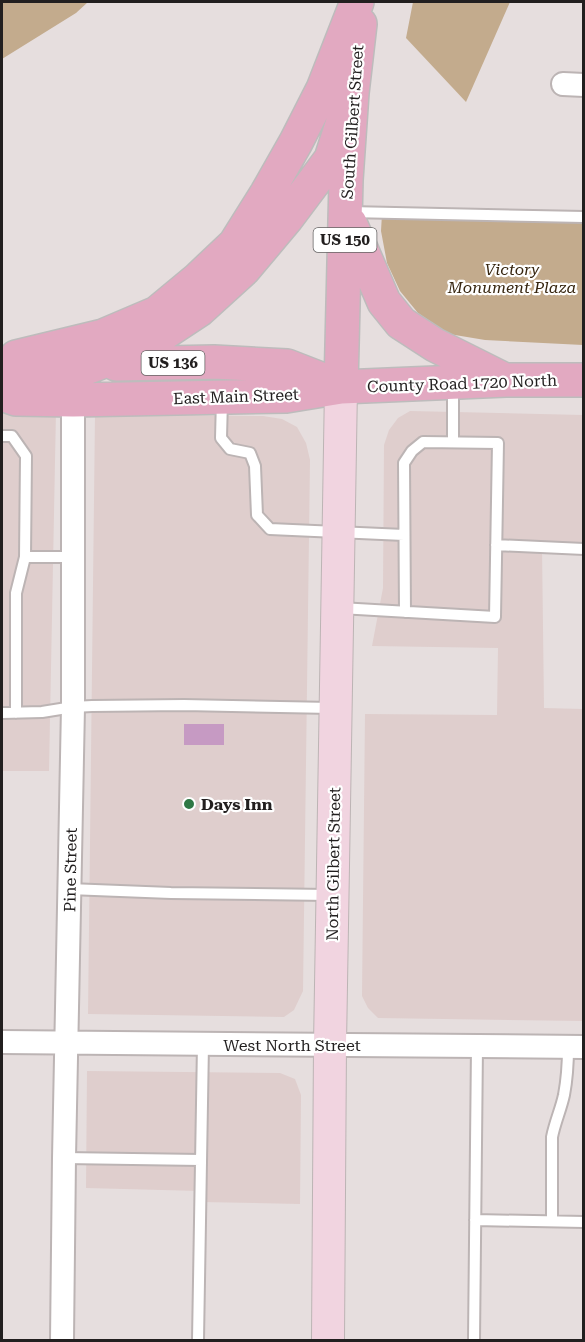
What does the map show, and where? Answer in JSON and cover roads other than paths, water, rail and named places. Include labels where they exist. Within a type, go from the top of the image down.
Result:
[{"type":"main road","points":[[337,91],[296,142],[234,244],[198,279],[157,313],[103,336],[6,365],[19,379],[70,374],[146,345],[199,310],[244,269],[286,219],[331,159],[337,91],[357,2]]},
{"type":"main road","name":"South Gilbert Street","points":[[341,387],[346,180],[337,91],[363,2]]},
{"type":"main road","points":[[346,212],[384,302],[401,322],[435,345],[506,380]]},
{"type":"main road","name":"East Main Street","points":[[96,364],[214,362],[287,366],[341,387]]},
{"type":"main road","name":"County Road 1720 North","points":[[341,387],[506,380],[584,380]]},
{"type":"main road","name":"East Main Street","points":[[2,394],[16,399],[73,400],[286,396],[341,387]]},
{"type":"main road","name":"North Gilbert Street","points":[[328,1341],[332,895],[341,387]]},
{"type":"street","name":"Pine Street","points":[[62,1341],[73,707],[73,400]]},
{"type":"street","name":"West North Street","points":[[2,1042],[576,1047]]},
{"type":"lane","points":[[346,212],[584,217]]},
{"type":"lane","points":[[453,382],[453,442]]},
{"type":"lane","points":[[222,397],[221,438],[230,449],[250,453],[255,466],[257,515],[270,529],[404,535]]},
{"type":"lane","points":[[2,436],[12,436],[26,456],[25,557],[16,593],[16,713]]},
{"type":"lane","points":[[337,608],[405,612],[495,617],[498,443],[423,442],[412,451],[404,463],[405,612]]},
{"type":"lane","points":[[496,545],[584,549]]},
{"type":"lane","points":[[25,557],[74,557]]},
{"type":"lane","points":[[2,713],[42,712],[73,707],[184,705],[336,708]]},
{"type":"lane","points":[[69,889],[332,895]]},
{"type":"lane","points":[[198,1341],[203,1044]]},
{"type":"lane","points":[[474,1341],[477,1046]]},
{"type":"lane","points":[[552,1221],[552,1137],[576,1047]]},
{"type":"lane","points":[[64,1158],[201,1160]]},
{"type":"lane","points":[[475,1220],[584,1222]]},
{"type":"place","name":"Days Inn","points":[[189,804]]},
{"type":"park label","name":"Victory Monument Plaza","points":[[512,278]]}]
